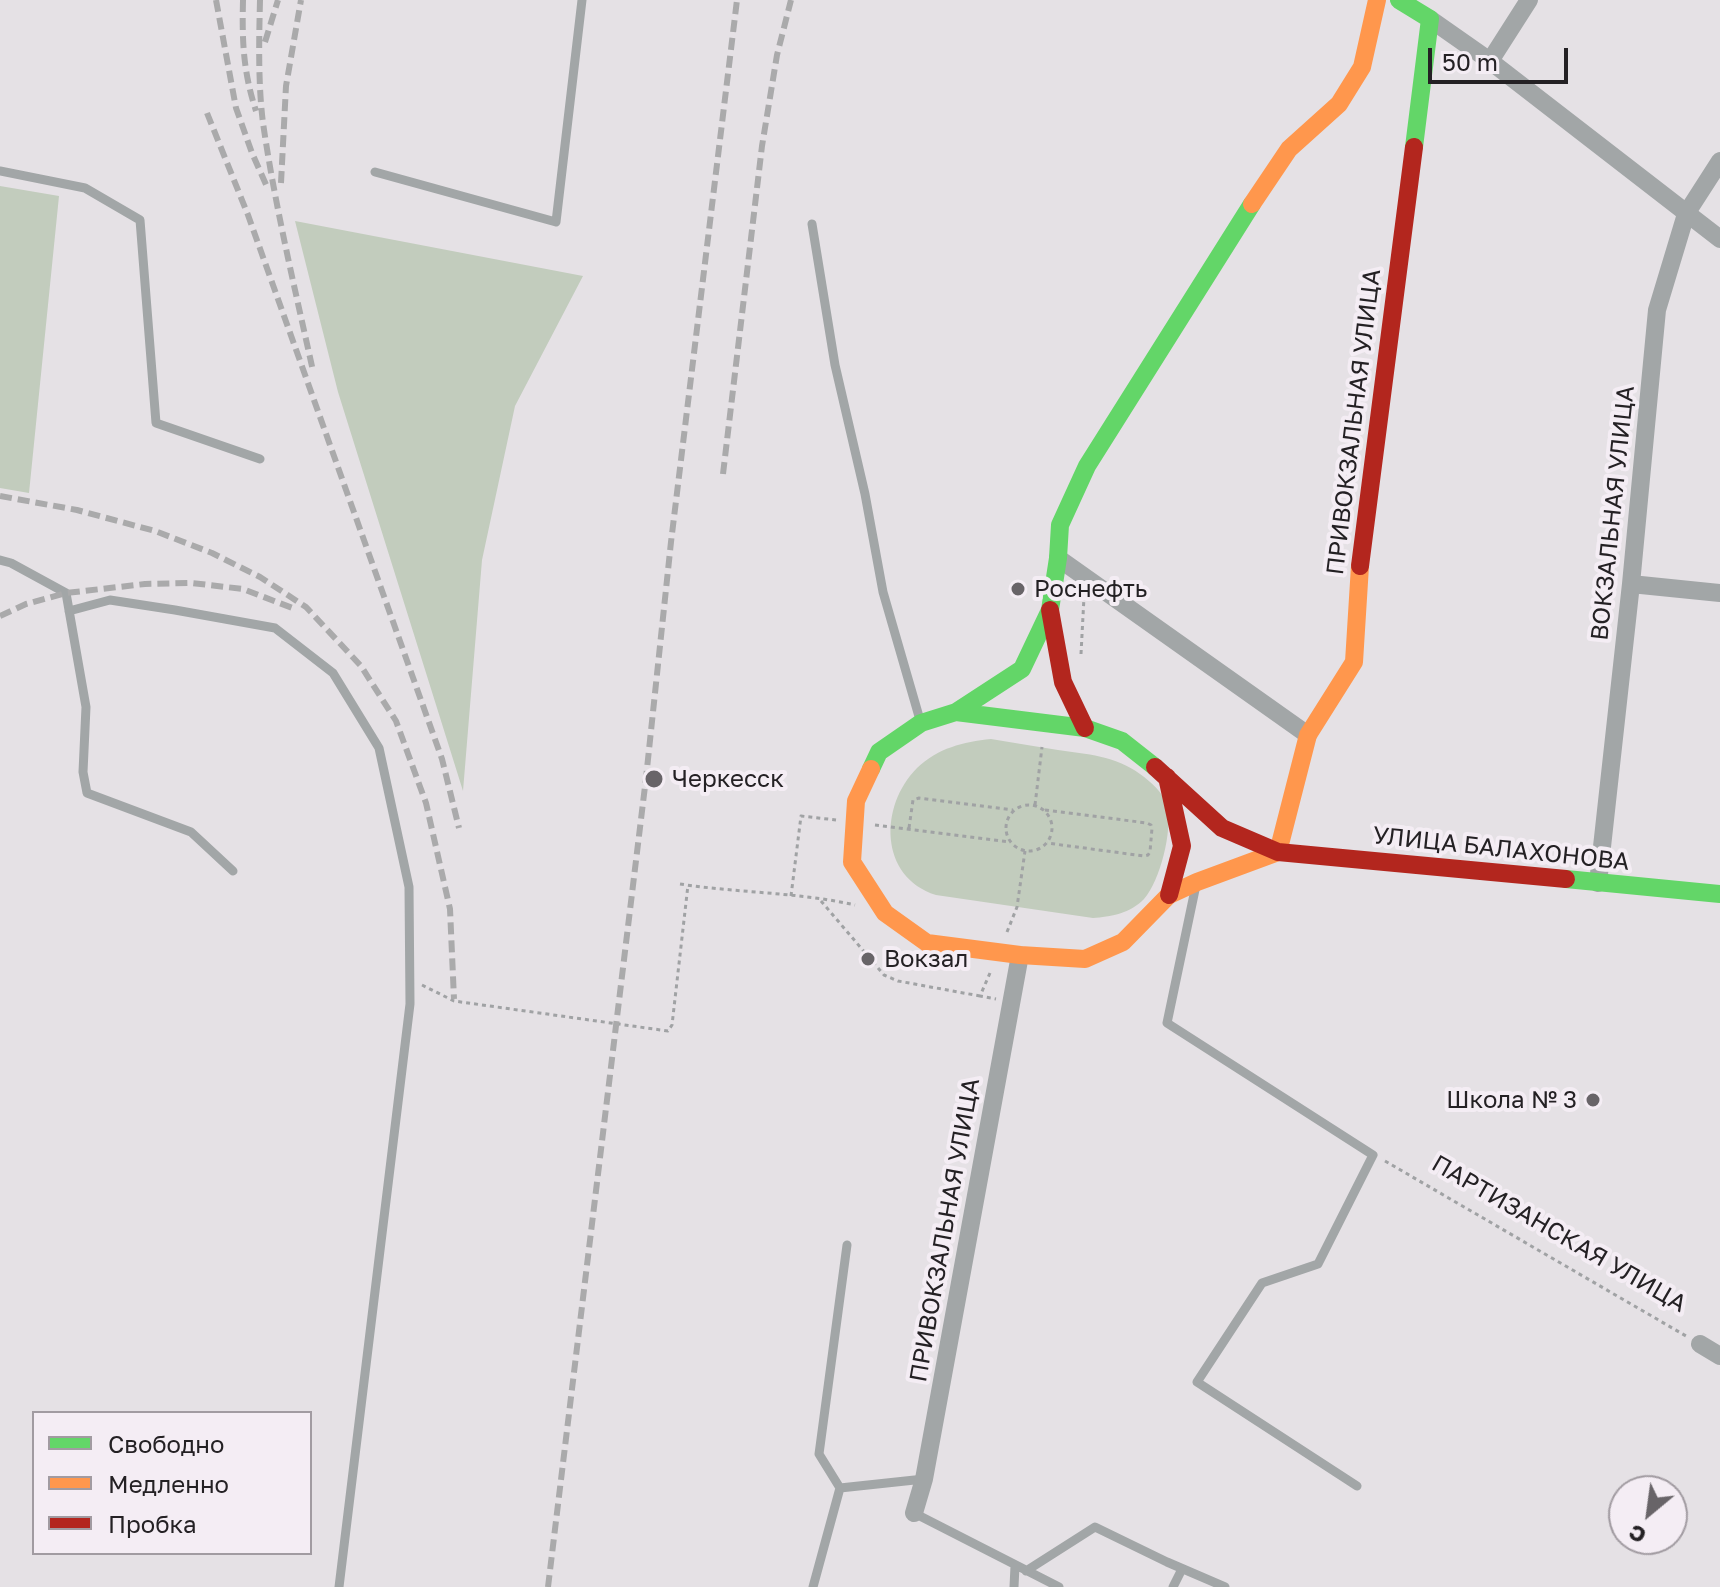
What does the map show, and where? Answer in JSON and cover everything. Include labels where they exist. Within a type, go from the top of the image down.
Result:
[{"type":"street","points":[[956,712],[1022,669],[1050,610],[1060,525],[1087,466],[1289,149],[1339,104],[1362,67],[1377,0]]},
{"type":"street","points":[[1399,0],[1490,61],[1720,239]]},
{"type":"street","points":[[1490,61],[1529,0]]},
{"type":"street","name":"ПРИВОКЗАЛЬНАЯ УЛИЦА","points":[[1278,852],[1308,735],[1354,662],[1358,580],[1430,19]]},
{"type":"street","name":"ВОКЗАЛЬНАЯ УЛИЦА","points":[[1598,883],[1657,310],[1686,214],[1720,161]]},
{"type":"street","points":[[1058,558],[1308,735]]},
{"type":"street","points":[[1631,584],[1720,593]]},
{"type":"street","points":[[1050,610],[1063,682],[1085,728]]},
{"type":"street","name":"УЛИЦА БАЛАХОНОВА","points":[[1278,852],[1169,895],[1123,942],[1085,959],[1020,955],[927,943],[885,913],[852,862],[856,801],[879,752],[921,723],[956,712],[1085,728],[1122,741],[1222,828],[1278,852],[1720,894]]},
{"type":"street","points":[[1167,777],[1182,846],[1169,895]]},
{"type":"street","name":"ПРИВОКЗАЛЬНАЯ УЛИЦА","points":[[914,1513],[924,1479],[1020,955]]},
{"type":"street","name":"ПАРТИЗАНСКАЯ УЛИЦА","points":[[1700,1344],[1720,1356]]},
{"type":"lane","points":[[375,172],[556,222],[582,0]]},
{"type":"lane","points":[[0,171],[85,188],[140,220],[156,423],[260,459]]},
{"type":"lane","points":[[812,224],[835,365],[865,494],[883,592],[921,723]]},
{"type":"lane","points":[[0,560],[66,593],[86,707],[83,772],[87,793],[191,832],[233,871]]},
{"type":"lane","points":[[69,611],[110,600],[275,628],[333,673],[379,748],[409,887],[410,983],[339,1587]]},
{"type":"lane","points":[[1197,882],[1167,1023],[1373,1155],[1318,1264],[1262,1283],[1197,1382],[1357,1486]]},
{"type":"lane","points":[[813,1587],[840,1488],[819,1454],[847,1245]]},
{"type":"lane","points":[[840,1488],[924,1479]]},
{"type":"lane","points":[[914,1513],[1059,1587]]},
{"type":"lane","points":[[1026,1571],[1095,1527],[1225,1587]]},
{"type":"lane","points":[[1014,1587],[1015,1566]]},
{"type":"lane","points":[[1173,1587],[1182,1569]]},
{"type":"path","points":[[1081,664],[1085,578]]},
{"type":"path","points":[[1035,805],[1042,747]]},
{"type":"path","points":[[909,829],[913,800],[919,798],[1013,810]]},
{"type":"path","points":[[1045,810],[1053,830],[1041,849],[1030,852],[1010,842],[1006,831],[1007,820],[1013,810],[1023,805],[1147,823],[1152,828],[1150,852],[1144,856],[1047,843]]},
{"type":"path","points":[[680,884],[855,905]]},
{"type":"path","points":[[410,983],[424,986],[454,1001],[668,1031],[672,1025],[688,885]]},
{"type":"path","points":[[820,899],[884,975],[898,981],[980,996]]},
{"type":"path","name":"ПАРТИЗАНСКАЯ УЛИЦА","points":[[1373,1155],[1700,1344]]},
{"type":"green space","points":[[0,186],[59,196],[29,493],[0,488]]},
{"type":"green space","points":[[295,221],[583,276],[515,406],[482,560],[463,791],[338,392]]},
{"type":"green space","points":[[991,739],[1111,760],[1131,768],[1156,788],[1167,806],[1167,841],[1160,868],[1144,899],[1120,913],[1093,918],[936,895],[917,886],[904,873],[895,857],[891,820],[905,784],[917,768],[942,751]]},
{"type":"railway","points":[[216,0],[236,108],[268,189]]},
{"type":"railway","points":[[243,0],[244,56],[256,111]]},
{"type":"railway","points":[[260,0],[263,123],[279,216],[313,371]]},
{"type":"railway","points":[[265,42],[278,0]]},
{"type":"railway","points":[[281,183],[286,86],[301,0]]},
{"type":"railway","points":[[548,1587],[737,0]]},
{"type":"railway","points":[[723,474],[762,146],[777,55],[791,0]]},
{"type":"railway","points":[[207,113],[248,215],[442,759],[459,828]]},
{"type":"railway","points":[[0,496],[77,510],[155,531],[212,553],[260,577],[306,607],[361,666],[396,721],[426,803],[450,909],[454,999]]},
{"type":"railway","points":[[0,616],[26,604],[66,593],[145,584],[192,583],[243,589],[295,609]]},
{"type":"traffic: fast","points":[[1399,0],[1430,19],[1414,147]]},
{"type":"traffic: fast","points":[[956,712],[1022,669],[1050,610],[1060,525],[1087,466],[1252,204]]},
{"type":"traffic: fast","points":[[871,769],[879,752],[921,723],[956,712],[1085,728],[1122,741],[1155,767]]},
{"type":"traffic: fast","points":[[1566,879],[1720,894]]},
{"type":"traffic: slow","points":[[1252,204],[1289,149],[1339,104],[1362,67],[1377,0]]},
{"type":"traffic: slow","points":[[1278,852],[1308,735],[1354,662],[1360,566]]},
{"type":"traffic: slow","points":[[871,769],[856,801],[852,862],[885,913],[927,943],[1020,955],[1085,959],[1123,942],[1169,895],[1278,852]]},
{"type":"traffic: jam","points":[[1360,566],[1414,147]]},
{"type":"traffic: jam","points":[[1050,610],[1063,682],[1085,728]]},
{"type":"traffic: jam","points":[[1155,767],[1222,828],[1278,852],[1566,879]]},
{"type":"traffic: jam","points":[[1167,777],[1182,846],[1169,895]]},
{"type":"place","name":"Роснефть","points":[[1018,589]]},
{"type":"place","name":"Черкесск","points":[[654,779]]},
{"type":"place","name":"Вокзал","points":[[868,959]]},
{"type":"place","name":"Школа № 3","points":[[1593,1100]]}]
